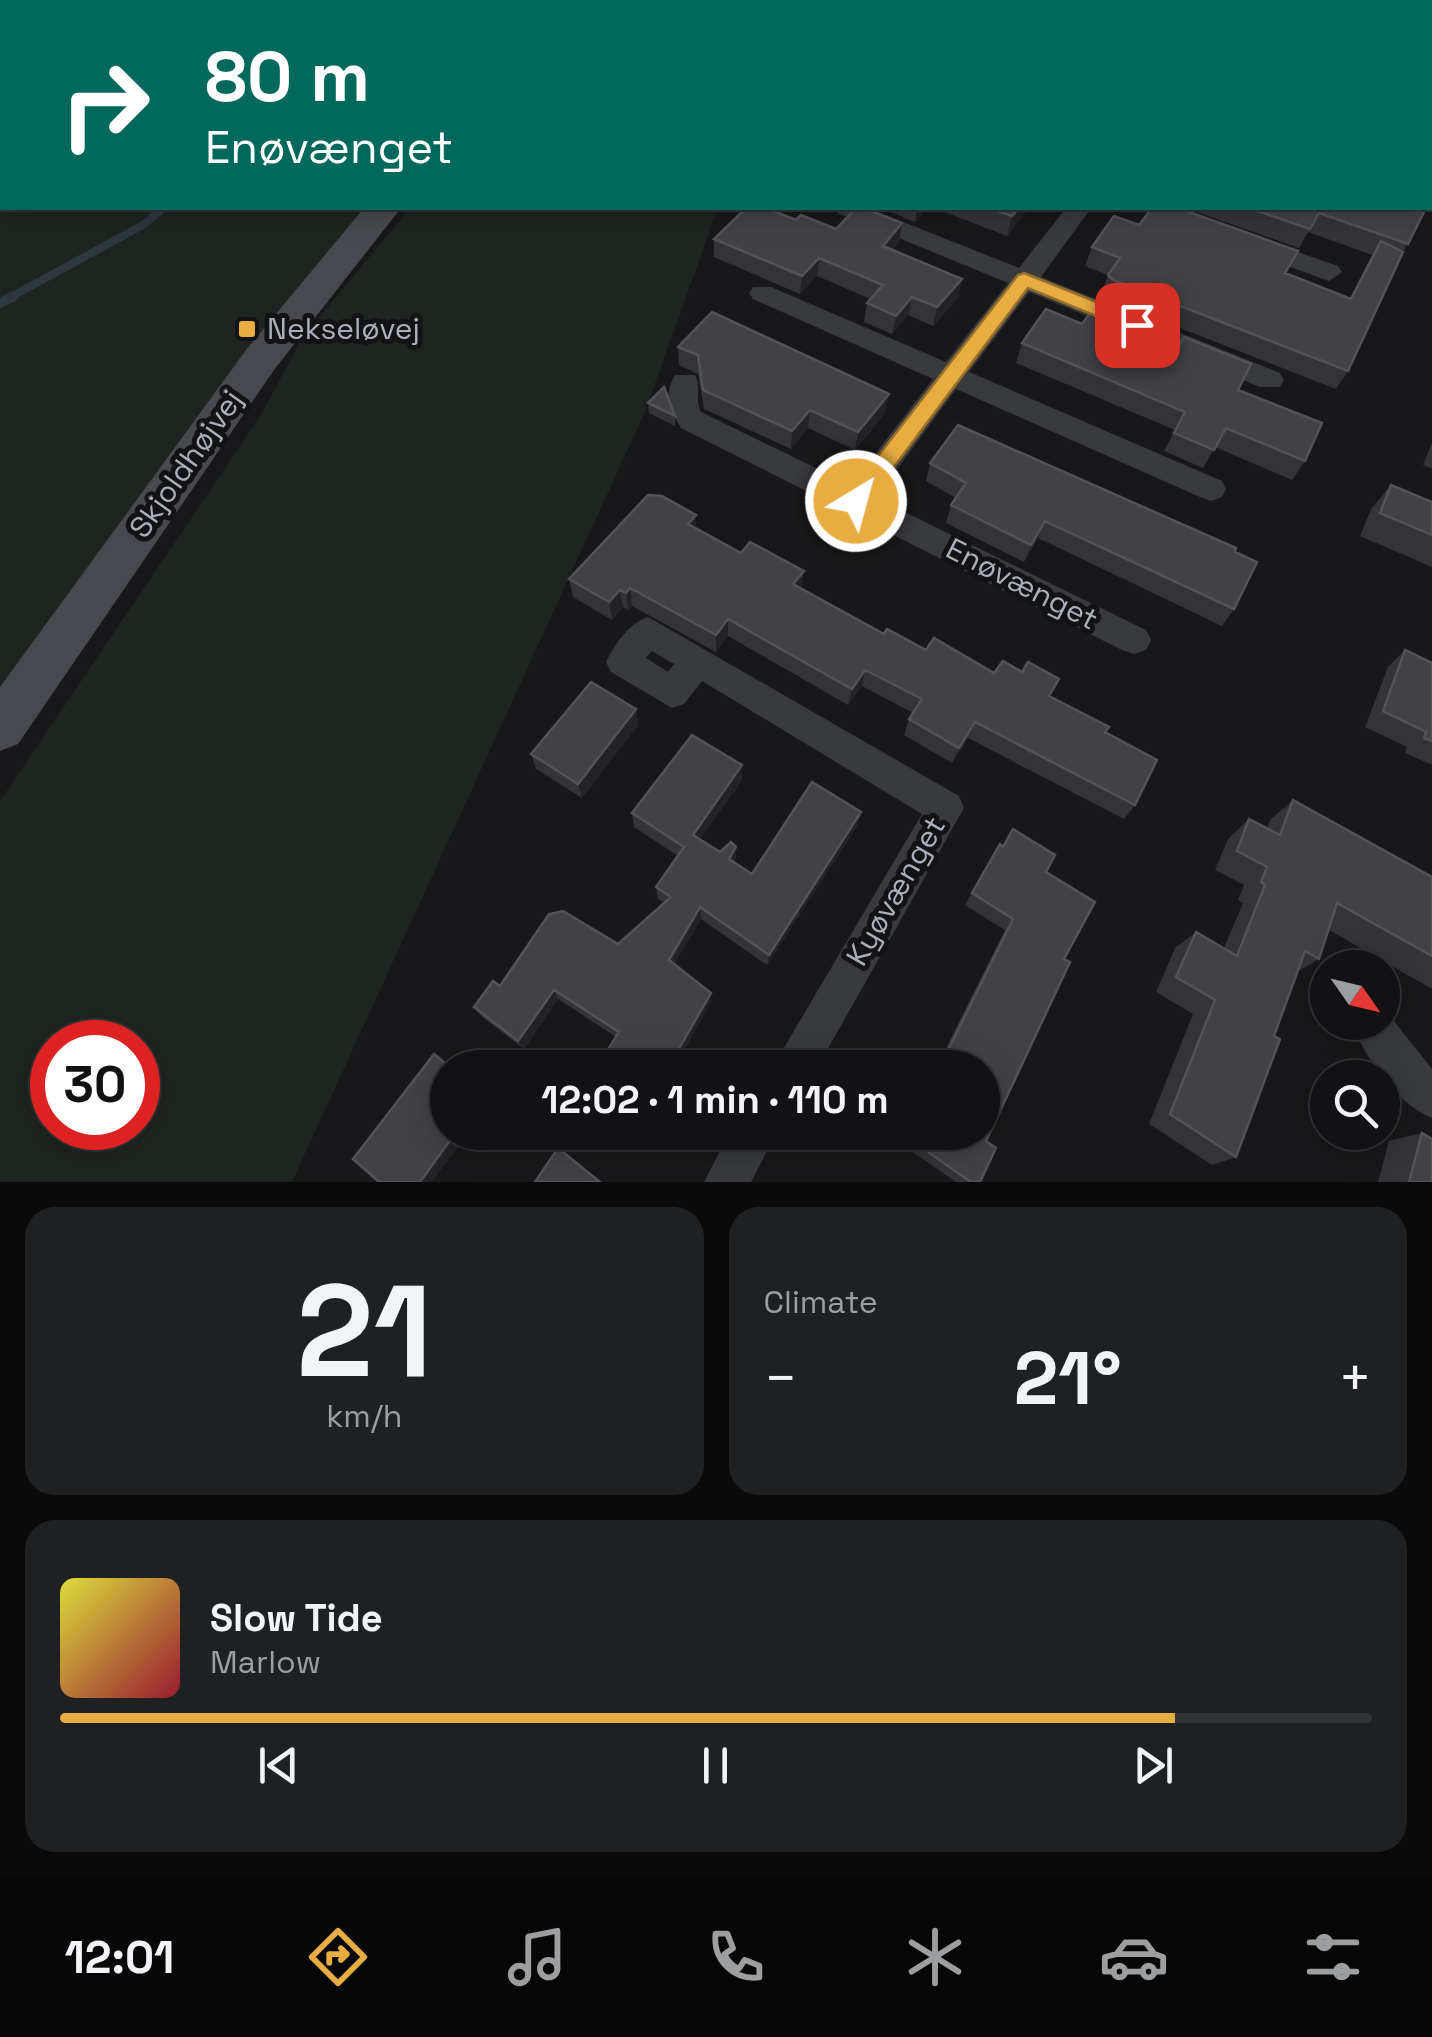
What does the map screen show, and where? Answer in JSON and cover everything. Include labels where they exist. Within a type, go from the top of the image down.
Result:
[{"type":"street","name":"Skjoldhøjvej","points":[[0,728],[260,360],[381,210]]},
{"type":"street","points":[[852,210],[1270,380]]},
{"type":"street","points":[[856,501],[1077,210]]},
{"type":"street","points":[[1222,233],[1329,272]]},
{"type":"street","points":[[762,293],[1210,489]]},
{"type":"street","name":"Enøvænget","points":[[685,382],[682,406],[691,420],[1134,640]]},
{"type":"street","name":"Kyøvænget","points":[[698,660],[946,808],[804,1050]]},
{"type":"street","points":[[1384,1040],[1422,1091],[1432,1097]]},
{"type":"street","points":[[726,1182],[745,1150]]},
{"type":"shaded area","points":[[0,210],[364,210],[292,297],[0,693]]},
{"type":"shaded area","points":[[408,210],[717,210],[644,414],[292,1182],[0,1182],[0,801],[261,415],[302,338]]},
{"type":"building","points":[[744,210],[771,210],[796,220],[801,215],[836,229],[854,210],[868,210],[902,223],[883,246],[962,279],[937,307],[912,297],[896,316],[867,303],[883,285],[819,258],[802,276],[714,239]]},
{"type":"building","points":[[995,210],[1017,210],[1012,216]]},
{"type":"building","points":[[1150,210],[1184,210],[1298,251],[1285,273],[1351,299],[1381,241],[1403,252],[1348,371],[1113,280],[1108,275],[1120,258],[1092,247],[1114,216],[1139,225]]},
{"type":"building","points":[[1255,210],[1425,210],[1408,244],[1319,213],[1310,229]]},
{"type":"building","points":[[1098,302],[1130,315],[1112,341],[1168,363],[1184,337],[1251,364],[1238,390],[1322,423],[1305,461],[1226,428],[1214,450],[1174,433],[1185,412],[1022,343],[1046,309],[1082,324]]},
{"type":"building","points":[[712,312],[889,394],[858,432],[810,410],[792,431],[703,390],[698,355],[678,347]]},
{"type":"building","points":[[664,387],[675,416],[648,403]]},
{"type":"building","points":[[958,425],[1236,548],[1235,552],[1257,562],[1234,609],[1045,521],[1031,545],[951,505],[966,483],[930,463]]},
{"type":"building","points":[[1391,485],[1432,502],[1432,535],[1380,513]]},
{"type":"building","points":[[648,495],[662,496],[696,515],[688,524],[741,553],[750,542],[804,571],[793,584],[884,634],[887,629],[926,650],[934,638],[994,673],[1003,661],[1022,672],[1028,662],[1059,679],[1049,696],[1109,727],[1105,732],[1157,760],[1135,805],[975,722],[959,748],[909,719],[922,699],[865,670],[852,689],[728,619],[716,635],[630,588],[626,593],[620,590],[609,602],[569,579]]},
{"type":"building","points":[[1405,650],[1432,663],[1432,741],[1424,738],[1426,732],[1383,711]]},
{"type":"building","points":[[591,682],[636,709],[578,784],[531,754]]},
{"type":"building","points":[[692,735],[742,765],[693,835],[720,852],[731,842],[736,847],[729,859],[752,874],[812,782],[861,812],[769,955],[700,907],[669,960],[711,993],[678,1050],[608,1050],[619,1032],[554,990],[518,1041],[474,1007],[493,981],[500,986],[549,914],[563,911],[618,944],[671,897],[656,887],[684,847],[632,813]]},
{"type":"building","points":[[1293,800],[1432,877],[1432,956],[1337,903],[1322,950],[1310,950],[1310,954],[1305,951],[1274,1036],[1280,1039],[1236,1157],[1170,1114],[1215,1000],[1176,977],[1196,932],[1237,956],[1265,885],[1261,882],[1267,867],[1237,851],[1249,819],[1280,835]]},
{"type":"building","points":[[1013,829],[1055,855],[1046,872],[1095,902],[1064,959],[1070,962],[1000,1111],[1000,1050],[948,1050],[1013,919],[972,893],[1000,844],[1003,847]]},
{"type":"building","points":[[430,1059],[430,1150],[443,1150],[420,1182],[379,1182],[353,1159]]},
{"type":"building","points":[[1422,1133],[1432,1139],[1432,1182],[1409,1182]]},
{"type":"building","points":[[560,1150],[600,1182],[535,1182]]},
{"type":"building","points":[[925,1150],[995,1150],[980,1182],[971,1182]]},
{"type":"waterway","points":[[9,298],[143,225],[162,210]]},
{"type":"waterway","points":[[0,303],[14,296]]},
{"type":"place","name":"Nekseløvej","points":[[247,329]]},
{"type":"route","points":[[856,501],[1024,279],[1137,325]]}]
